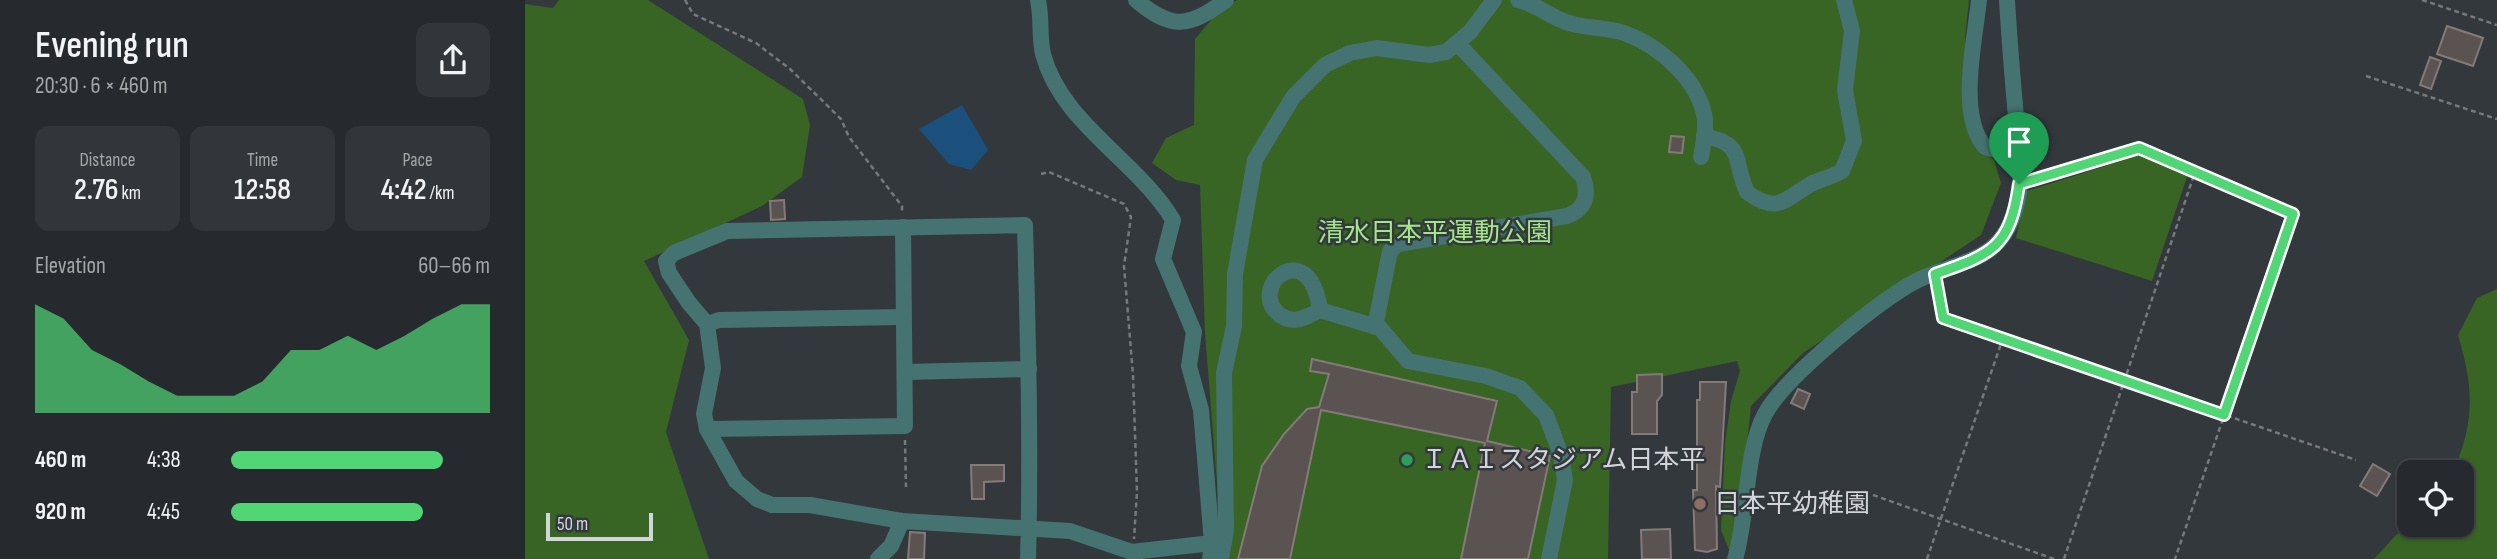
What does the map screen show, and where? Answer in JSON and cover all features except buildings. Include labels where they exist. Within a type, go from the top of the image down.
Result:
[{"type":"street","points":[[1028,559],[1029,527],[1029,369],[1025,225],[727,231],[674,253],[666,261],[669,273],[707,324],[713,368],[704,414],[707,429],[736,481],[757,499],[772,505],[810,505],[902,521],[1029,527],[1070,531],[1132,552],[1211,551],[1202,410],[1189,366],[1194,332],[1163,260],[1173,220],[1138,173],[1075,113],[1058,86],[1043,53],[1038,0]]},
{"type":"street","points":[[1136,0],[1158,18],[1173,22],[1188,21],[1226,0]]},
{"type":"street","points":[[1221,559],[1226,530],[1224,373],[1234,326],[1235,274],[1255,160],[1293,97],[1325,65],[1350,53],[1377,48],[1429,55],[1446,52],[1470,32],[1494,0]]},
{"type":"street","points":[[1518,0],[1531,3],[1567,23],[1623,33],[1656,49],[1674,64],[1701,105],[1705,122],[1701,157]]},
{"type":"street","points":[[1704,136],[1724,140],[1734,147],[1747,192],[1771,203],[1787,202],[1814,182],[1842,171],[1854,141],[1845,90],[1852,31],[1844,0]]},
{"type":"street","points":[[1979,0],[1969,99],[1973,125],[1985,148],[2019,156]]},
{"type":"street","points":[[1735,559],[1758,430],[1776,396],[1884,302],[1909,285],[1980,258],[1994,249],[2006,231],[2016,207],[2019,184],[2007,0]]},
{"type":"street","points":[[1375,327],[1390,251],[1398,244],[1567,216],[1576,212],[1585,202],[1587,190],[1583,177],[1457,43]]},
{"type":"street","points":[[707,429],[905,426],[903,227]]},
{"type":"street","points":[[1320,310],[1375,327],[1409,361],[1486,376],[1520,388],[1546,415],[1561,455],[1565,480],[1549,559]]},
{"type":"street","points":[[707,324],[719,320],[903,317]]},
{"type":"street","points":[[905,372],[1029,369]]},
{"type":"street","points":[[878,559],[891,546],[902,521]]},
{"type":"path","points":[[685,0],[693,14],[756,43],[790,68],[841,119],[849,137],[902,206],[903,227]]},
{"type":"path","points":[[2423,0],[2497,25]]},
{"type":"path","points":[[2366,76],[2497,119]]},
{"type":"path","points":[[2019,184],[2139,148],[2236,192],[2293,214],[2175,559]]},
{"type":"path","points":[[1041,174],[1049,172],[1124,204],[1131,217],[1124,266],[1133,375],[1137,479],[1132,552]]},
{"type":"path","points":[[2064,559],[2195,172]]},
{"type":"path","points":[[1935,274],[1943,318],[2356,460]]},
{"type":"path","points":[[1927,559],[2003,338]]},
{"type":"path","points":[[905,426],[906,487]]},
{"type":"path","points":[[1873,495],[2054,559]]},
{"type":"green space","points":[[559,0],[648,0],[803,99],[810,125],[802,177],[762,206],[644,261],[689,340],[666,432],[709,559],[525,559],[525,4],[553,8]]},
{"type":"green space","name":"清水日本平運動公園","points":[[1237,0],[1969,0],[1965,38],[1979,148],[1994,160],[2001,183],[1981,235],[1803,353],[1751,406],[1737,540],[1729,550],[1721,530],[1725,443],[1731,401],[1740,371],[1737,361],[1611,387],[1608,559],[1223,559],[1205,333],[1200,185],[1176,180],[1152,163],[1166,138],[1194,125],[1195,39],[1217,13]]},
{"type":"green space","points":[[2140,155],[2188,174],[2152,281],[2016,238],[2027,191]]},
{"type":"green space","points":[[2497,289],[2497,559],[2374,559],[2397,534],[2397,537],[2474,537],[2474,460],[2458,460],[2465,437],[2470,405],[2467,372],[2458,335],[2477,298]]},
{"type":"water","points":[[962,105],[988,150],[971,170],[949,164],[919,129]]},
{"type":"place","name":"ＩＡＩスタジアム日本平","points":[[1407,460]]},
{"type":"place","name":"日本平幼稚園","points":[[1700,504]]},
{"type":"route","points":[[2139,148],[2219,181],[2236,192],[2293,214],[2224,415],[1943,318],[1935,274],[1980,258],[1994,249],[2006,231],[2016,207],[2019,184],[2139,148]]}]
